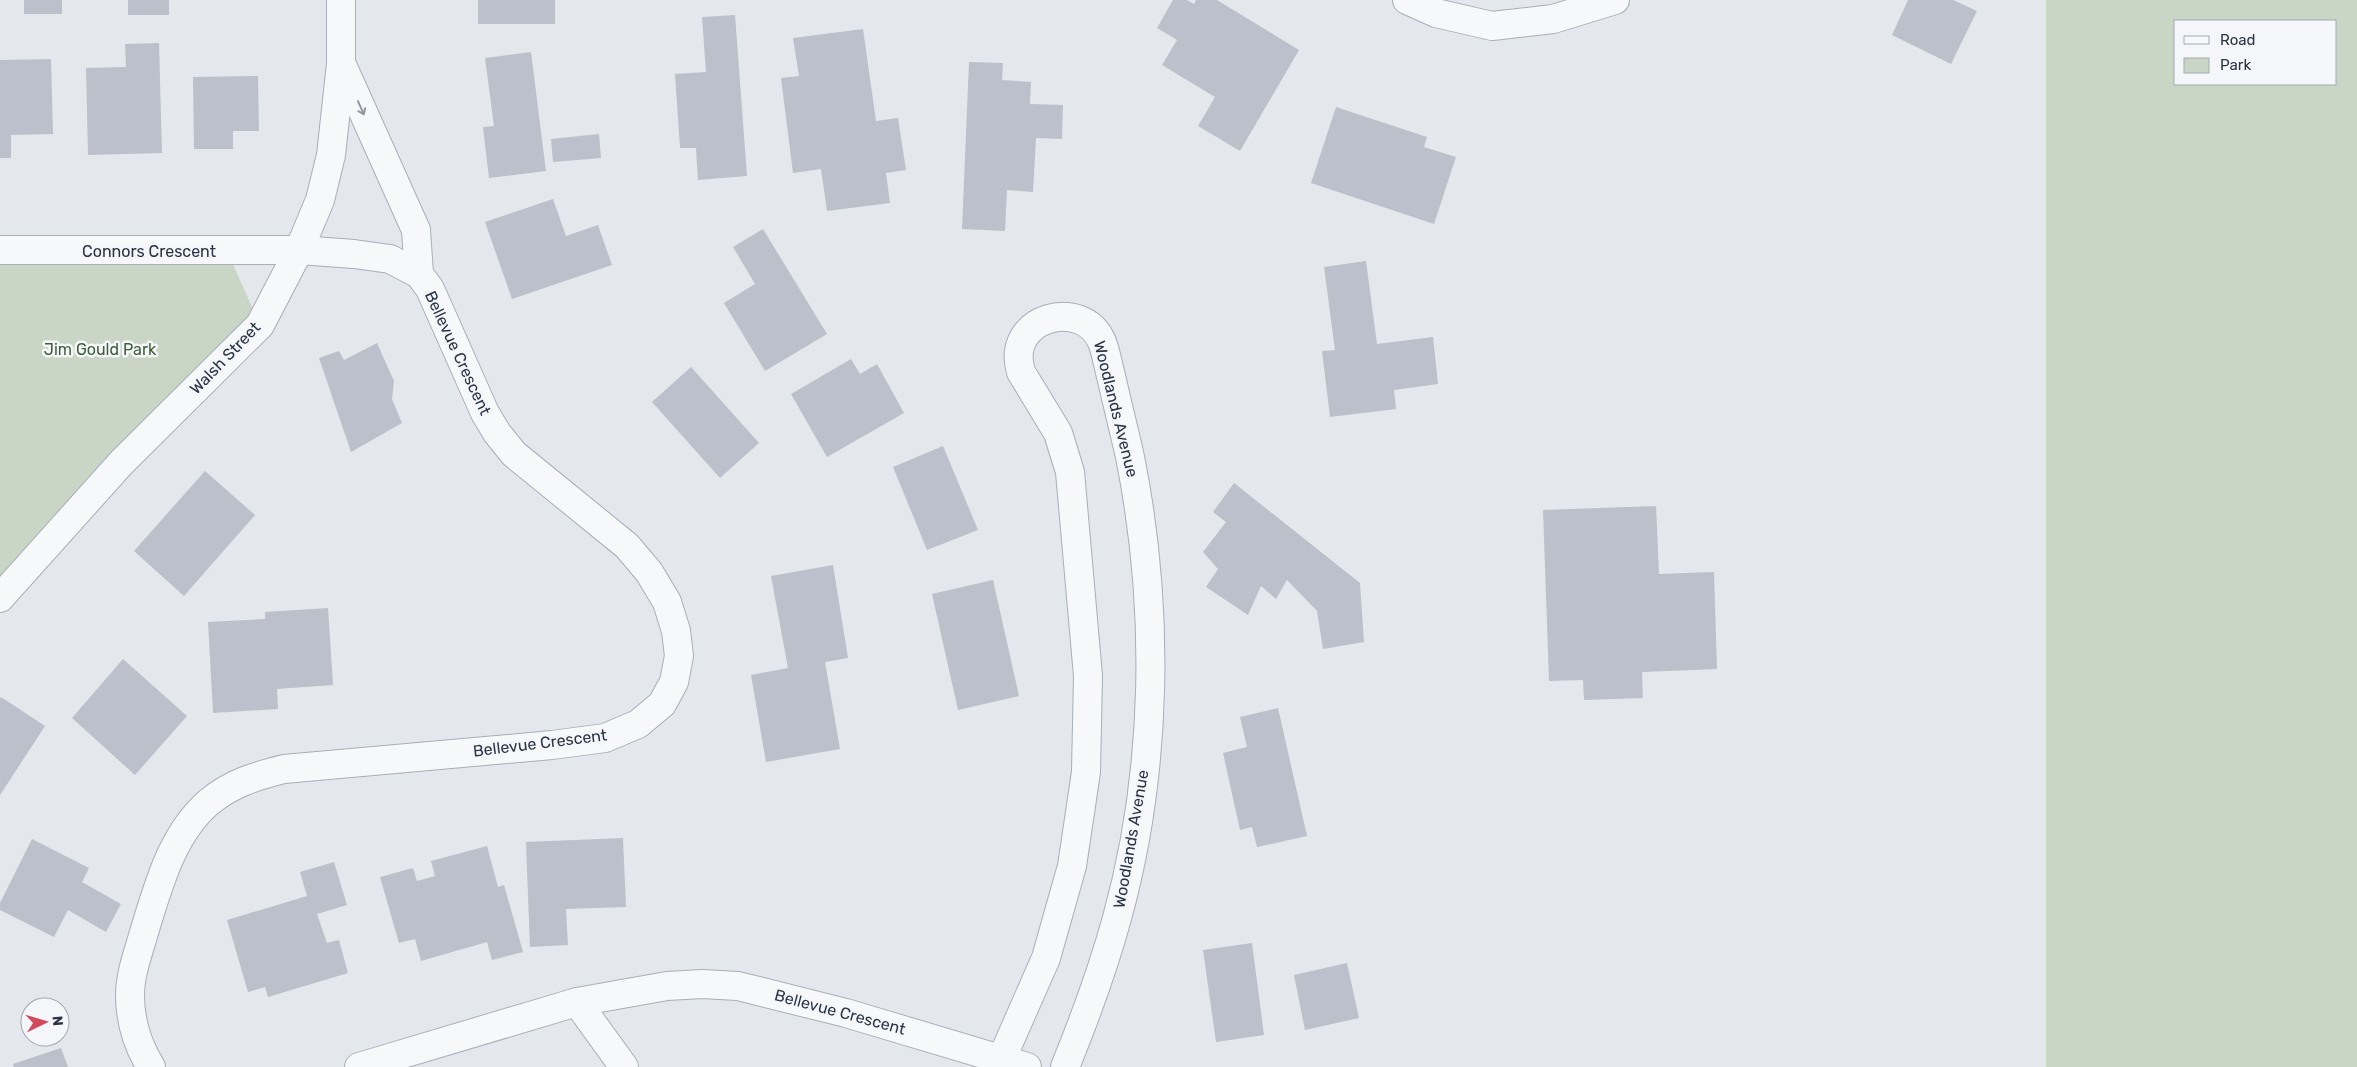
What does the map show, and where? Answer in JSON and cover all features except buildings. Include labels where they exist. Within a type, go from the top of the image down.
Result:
[{"type":"street","name":"Walsh Street","points":[[0,598],[121,463],[260,325],[299,250],[320,200],[332,155],[341,64],[341,0]]},
{"type":"street","points":[[1407,0],[1436,13],[1492,26],[1552,19],[1615,0]]},
{"type":"street","name":"Bellevue Crescent","points":[[341,64],[416,230],[419,274]]},
{"type":"street","name":"Connors Crescent","points":[[0,250],[299,250]]},
{"type":"street","name":"Bellevue Crescent","points":[[151,1067],[143,1054],[133,1025],[130,996],[133,968],[160,881],[174,847],[190,823],[208,804],[228,788],[250,778],[284,769],[552,745],[605,738],[638,724],[662,704],[674,682],[679,656],[676,631],[667,602],[649,572],[627,546],[514,454],[497,433],[485,414],[430,289],[419,274],[390,259],[299,250]]},
{"type":"street","name":"Woodlands Avenue","points":[[1014,1063],[1072,866],[1086,772],[1088,676],[1070,472],[1058,433],[1021,372],[1018,361],[1020,344],[1030,330],[1050,318],[1065,317],[1087,325],[1102,342],[1124,429],[1135,485],[1146,563],[1150,677],[1144,778],[1135,838],[1118,917],[1094,995],[1065,1067]]},
{"type":"street","name":"Bellevue Crescent","points":[[359,1067],[578,1002],[667,986],[702,984],[738,986],[846,1013],[1014,1063]]},
{"type":"street","points":[[578,1002],[624,1067]]},
{"type":"green space","points":[[2046,0],[2357,0],[2357,1067],[2046,1067]]},
{"type":"green space","name":"Jim Gould Park","points":[[0,250],[227,251],[260,325],[0,601]]}]
